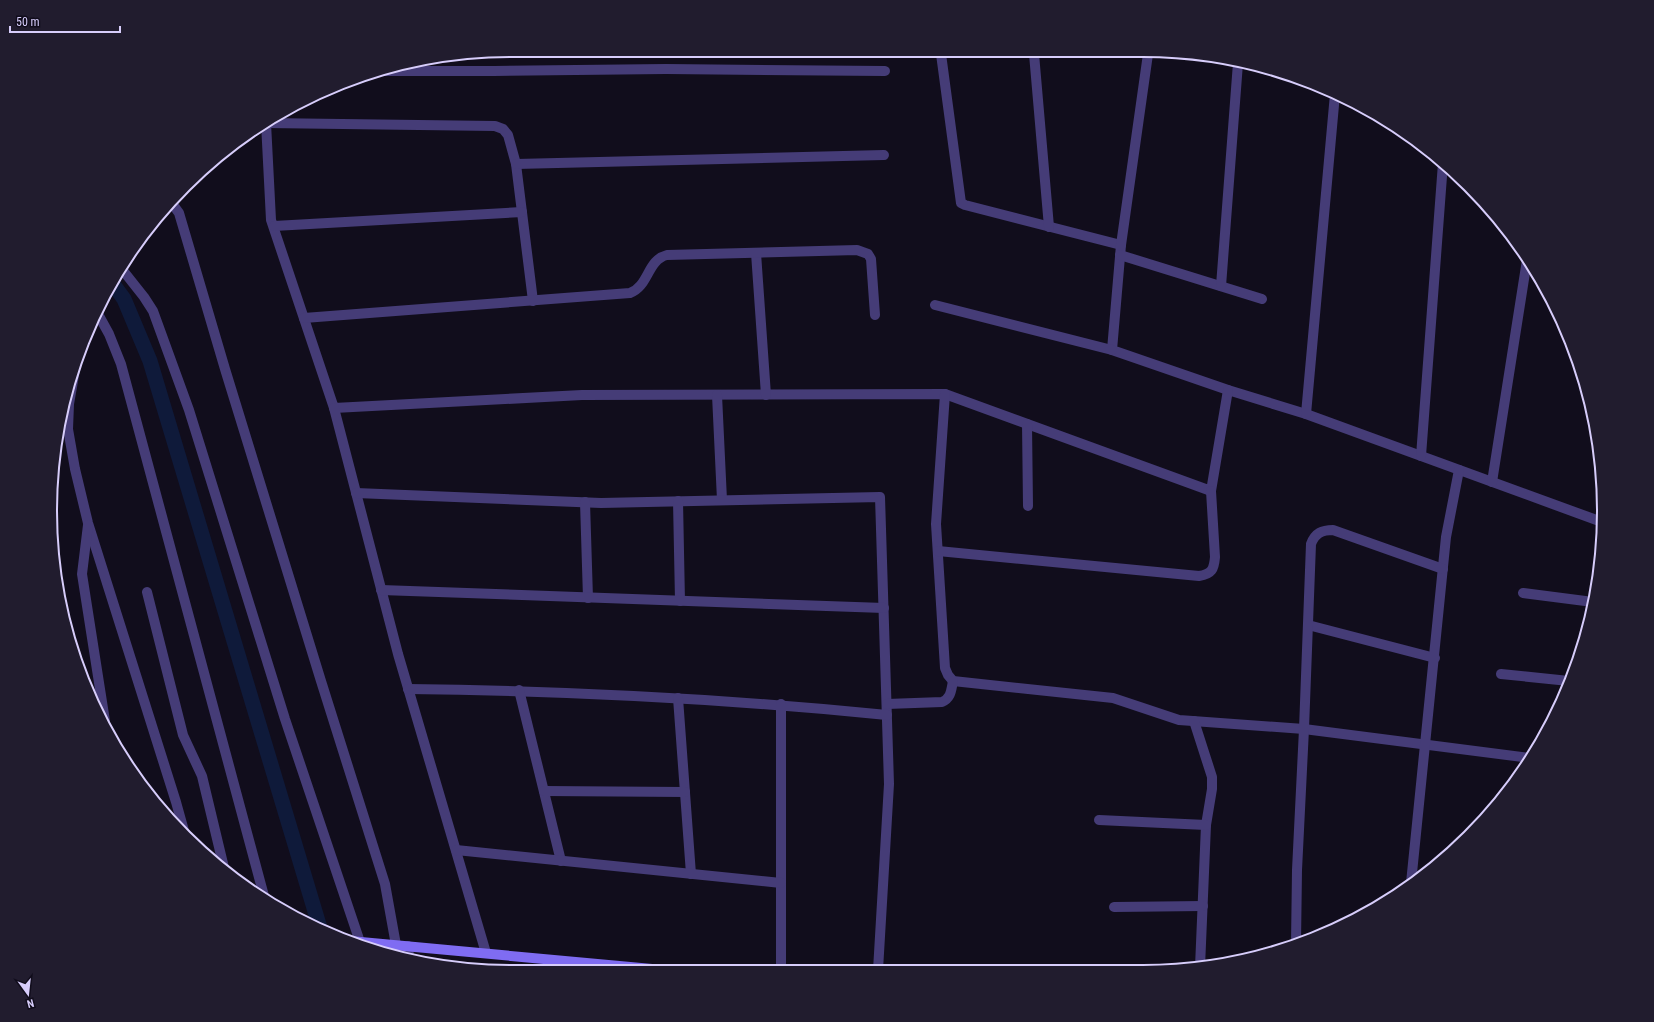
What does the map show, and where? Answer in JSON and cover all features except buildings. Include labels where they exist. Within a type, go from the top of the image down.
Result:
[{"type":"street","points":[[941,57],[960,203],[1048,227],[1262,299]]},
{"type":"street","points":[[1034,57],[1048,227]]},
{"type":"street","points":[[1112,350],[1120,250],[1148,57]]},
{"type":"street","points":[[1221,286],[1238,67]]},
{"type":"street","points":[[398,71],[666,69],[885,71]]},
{"type":"street","points":[[1306,414],[1334,100]]},
{"type":"street","points":[[276,123],[495,126],[503,129],[508,135],[516,164],[533,301]]},
{"type":"street","points":[[266,129],[271,220],[334,408],[408,689],[486,953]]},
{"type":"street","points":[[516,164],[884,155]]},
{"type":"street","points":[[1421,456],[1442,170]]},
{"type":"street","points":[[175,207],[179,213],[321,681],[385,884],[396,945]]},
{"type":"street","points":[[274,226],[522,212]]},
{"type":"street","points":[[304,318],[630,293],[637,291],[642,285],[655,261],[660,257],[667,255],[863,251],[868,254],[871,259],[875,315]]},
{"type":"street","points":[[756,253],[766,395]]},
{"type":"street","points":[[1492,482],[1526,268]]},
{"type":"street","points":[[125,273],[153,311],[184,395],[282,712],[360,939]]},
{"type":"street","points":[[935,305],[1112,350],[1228,390],[1306,414],[1597,520]]},
{"type":"street","points":[[100,318],[122,364],[262,890]]},
{"type":"street","points":[[938,551],[1191,576],[1206,575],[1212,572],[1215,557],[1211,491],[1228,390]]},
{"type":"street","points":[[334,408],[582,395],[945,394],[1211,491]]},
{"type":"street","points":[[945,394],[936,524],[945,668],[953,681],[1113,698],[1179,720],[1304,729],[1524,757]]},
{"type":"street","points":[[717,395],[722,500]]},
{"type":"street","points":[[69,408],[68,429],[71,449],[88,523],[172,787],[182,823]]},
{"type":"street","points":[[1027,424],[1028,506]]},
{"type":"street","points":[[1412,876],[1435,658],[1446,537],[1459,470]]},
{"type":"street","points":[[356,493],[585,502],[880,497],[889,784],[878,965]]},
{"type":"street","points":[[678,501],[680,601]]},
{"type":"street","points":[[585,502],[588,598]]},
{"type":"street","points":[[88,523],[82,574],[104,711]]},
{"type":"street","points":[[1296,938],[1296,870],[1304,729],[1311,544],[1313,537],[1318,532],[1334,530],[1443,569]]},
{"type":"street","points":[[381,590],[884,608]]},
{"type":"street","points":[[147,592],[183,734],[202,776],[222,860]]},
{"type":"street","points":[[1523,593],[1588,601]]},
{"type":"street","points":[[1308,625],[1435,658]]},
{"type":"street","points":[[1501,674],[1564,680]]},
{"type":"street","points":[[887,704],[942,702],[947,700],[950,695],[953,681]]},
{"type":"street","points":[[408,689],[519,690],[678,698],[781,704],[887,715]]},
{"type":"street","points":[[519,690],[561,860]]},
{"type":"street","points":[[678,698],[691,874]]},
{"type":"street","points":[[781,704],[781,965]]},
{"type":"street","points":[[1194,721],[1212,777],[1212,790],[1206,825],[1200,961]]},
{"type":"street","points":[[544,791],[685,792]]},
{"type":"street","points":[[1099,820],[1206,825]]},
{"type":"street","points":[[456,850],[781,883]]},
{"type":"street","points":[[1114,907],[1203,906]]},
{"type":"street","points":[[373,944],[610,965]]},
{"type":"street","points":[[408,946],[409,953]]},
{"type":"waterway","points":[[116,288],[124,299],[150,361],[318,922]]}]
